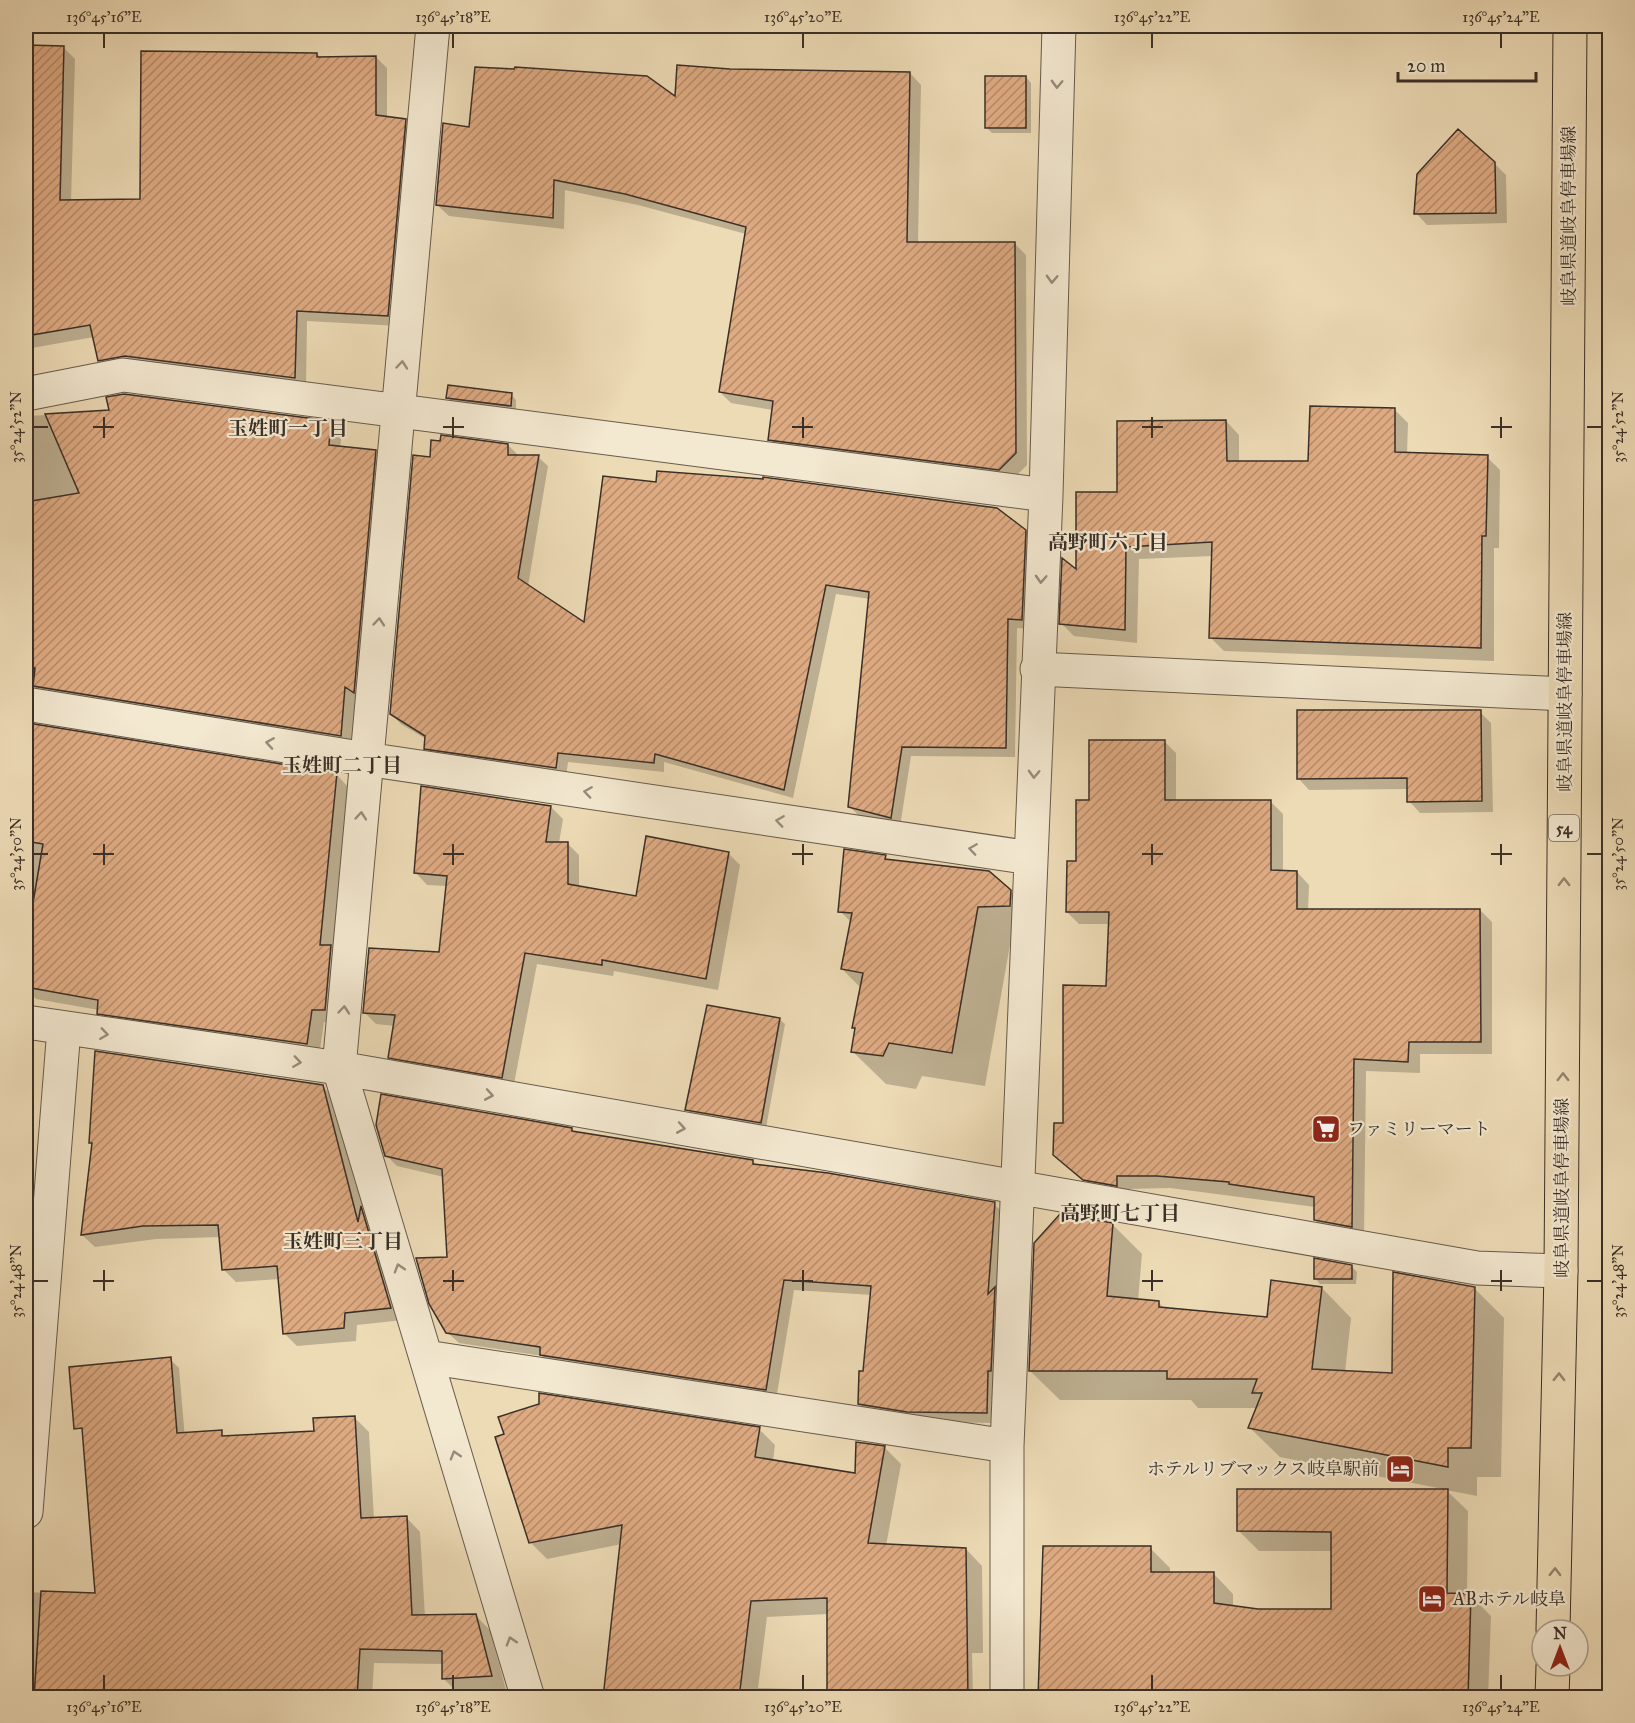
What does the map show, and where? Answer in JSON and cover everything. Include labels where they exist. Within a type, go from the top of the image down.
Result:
[{"type":"main road","name":"岐阜県道岐阜停車場線","points":[[1553,1618],[1561,1271],[1570,26]]},
{"type":"main road","points":[[1552,1678],[1552,1698]]},
{"type":"street","points":[[433,26],[339,1068],[528,1698]]},
{"type":"street","points":[[1007,1698],[1007,1446],[1019,1187],[1037,669],[1046,495],[1059,26]]},
{"type":"street","points":[[26,394],[123,375],[1046,495]]},
{"type":"street","points":[[1037,669],[1565,694]]},
{"type":"street","points":[[26,704],[366,759],[1031,858]]},
{"type":"street","points":[[26,1022],[339,1068],[1477,1268],[1561,1271]]},
{"type":"street","points":[[26,1512],[64,1028]]},
{"type":"street","points":[[426,1357],[1007,1446]]},
{"type":"building","points":[[26,45],[64,46],[60,200],[140,199],[141,51],[317,53],[317,57],[376,56],[376,115],[406,119],[388,316],[297,311],[295,378],[125,356],[98,361],[90,325],[26,336]]},
{"type":"building","points":[[677,65],[730,69],[910,72],[907,242],[1015,242],[1016,453],[999,470],[768,440],[773,401],[719,392],[746,227],[625,194],[554,180],[553,218],[436,205],[443,123],[469,127],[475,67],[514,69],[515,67],[647,76],[675,96]]},
{"type":"building","points":[[985,76],[1026,76],[1026,128],[985,128]]},
{"type":"building","points":[[1458,129],[1495,162],[1496,213],[1414,214],[1417,174]]},
{"type":"building","points":[[448,385],[512,393],[511,406],[446,398]]},
{"type":"building","points":[[124,394],[331,421],[329,445],[376,450],[354,693],[345,687],[341,736],[33,686],[35,668],[26,667],[26,502],[79,493],[45,414],[109,410],[106,397]]},
{"type":"building","points":[[1310,406],[1395,408],[1395,452],[1488,455],[1486,536],[1482,536],[1481,648],[1209,638],[1212,542],[1126,547],[1125,630],[1059,624],[1062,558],[1076,569],[1076,492],[1117,492],[1117,421],[1226,420],[1227,461],[1308,461]]},
{"type":"building","points":[[441,435],[508,444],[508,455],[539,455],[518,578],[584,622],[603,476],[656,482],[657,471],[763,479],[763,477],[997,508],[1026,530],[1022,620],[1008,619],[1006,748],[902,747],[891,818],[848,807],[869,592],[826,585],[784,790],[655,754],[654,763],[558,753],[556,768],[424,749],[425,736],[390,714],[413,455],[430,457],[431,440],[440,441]]},
{"type":"building","points":[[1297,710],[1481,710],[1482,801],[1407,802],[1407,778],[1297,779]]},
{"type":"building","points":[[28,723],[337,773],[320,945],[331,945],[325,1010],[312,1010],[307,1044],[97,1014],[98,1000],[26,987],[26,944],[43,844],[26,841]]},
{"type":"building","points":[[1089,740],[1165,740],[1165,800],[1271,800],[1271,870],[1297,871],[1297,909],[1480,909],[1481,1042],[1409,1042],[1408,1062],[1354,1059],[1352,1227],[1314,1220],[1314,1197],[1229,1184],[1229,1182],[1157,1176],[1117,1176],[1117,1186],[1083,1180],[1053,1155],[1054,1123],[1063,1123],[1063,985],[1106,986],[1109,912],[1066,912],[1067,861],[1076,861],[1076,800],[1089,800]]},
{"type":"building","points":[[421,786],[551,806],[546,842],[568,842],[568,884],[636,896],[646,836],[729,852],[706,979],[602,960],[602,965],[525,953],[502,1078],[388,1058],[395,1015],[363,1013],[369,948],[439,952],[447,876],[414,873]]},
{"type":"building","points":[[844,849],[886,855],[885,859],[989,871],[1011,890],[1010,906],[978,907],[952,1053],[889,1043],[883,1056],[851,1052],[855,1028],[852,1028],[863,973],[841,969],[852,913],[838,912]]},
{"type":"building","points":[[707,1005],[780,1018],[761,1123],[685,1110]]},
{"type":"building","points":[[95,1051],[323,1085],[358,1222],[361,1206],[391,1308],[345,1313],[344,1328],[283,1334],[277,1266],[222,1270],[218,1225],[143,1226],[81,1235],[92,1143],[89,1143]]},
{"type":"building","points":[[381,1094],[572,1128],[572,1131],[753,1160],[753,1164],[828,1173],[995,1202],[988,1294],[995,1287],[987,1413],[907,1412],[858,1404],[859,1371],[863,1371],[871,1286],[784,1280],[766,1390],[540,1355],[540,1347],[446,1333],[429,1304],[416,1258],[447,1257],[442,1169],[385,1156],[376,1125]]},
{"type":"building","points":[[1060,1214],[1113,1223],[1107,1296],[1159,1301],[1159,1307],[1267,1317],[1271,1280],[1322,1287],[1312,1369],[1392,1373],[1393,1272],[1475,1287],[1471,1448],[1448,1448],[1448,1467],[1248,1428],[1262,1393],[1252,1393],[1257,1379],[1167,1379],[1167,1371],[1029,1371],[1034,1243]]},
{"type":"building","points":[[1314,1258],[1352,1265],[1352,1279],[1314,1279]]},
{"type":"building","points":[[171,1357],[177,1433],[222,1430],[222,1436],[314,1431],[313,1418],[355,1416],[361,1518],[407,1516],[412,1615],[476,1614],[492,1676],[442,1679],[442,1651],[360,1649],[357,1698],[34,1698],[41,1591],[95,1593],[82,1428],[74,1429],[69,1367]]},
{"type":"building","points":[[539,1393],[760,1427],[755,1457],[855,1473],[856,1442],[885,1446],[868,1543],[966,1548],[968,1698],[827,1698],[827,1598],[751,1601],[739,1698],[603,1698],[622,1525],[529,1543],[495,1437],[504,1434],[498,1417],[539,1404]]},
{"type":"building","points":[[1237,1489],[1448,1489],[1447,1593],[1471,1594],[1468,1698],[1038,1698],[1043,1546],[1151,1546],[1151,1572],[1214,1572],[1214,1603],[1258,1609],[1331,1609],[1331,1532],[1237,1531]]},
{"type":"place","name":"ファミリーマート","points":[[1326,1129]]},
{"type":"place","name":"ホテルリブマックス岐阜駅前","points":[[1400,1469]]},
{"type":"place","name":"ABホテル岐阜","points":[[1432,1599]]},
{"type":"district","name":"玉姓町一丁目","points":[[288,428]]},
{"type":"district","name":"高野町六丁目","points":[[1108,542]]},
{"type":"district","name":"玉姓町二丁目","points":[[342,765]]},
{"type":"district","name":"高野町七丁目","points":[[1120,1213]]},
{"type":"district","name":"玉姓町三丁目","points":[[343,1241]]}]
